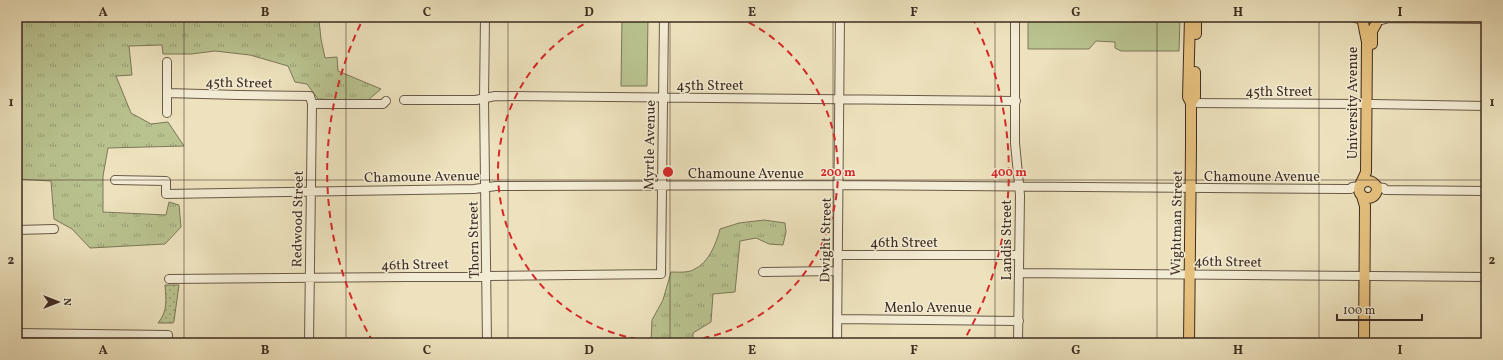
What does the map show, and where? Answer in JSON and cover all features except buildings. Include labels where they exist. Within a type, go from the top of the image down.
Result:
[{"type":"main road","name":"Wightman Street","points":[[1189,343],[1191,103],[1188,97],[1190,17]]},
{"type":"main road","name":"Wightman Street","points":[[1191,103],[1195,97],[1196,22],[1198,17]]},
{"type":"main road","points":[[1362,20],[1371,26],[1378,21]]},
{"type":"main road","name":"University Avenue","points":[[1362,20],[1366,42],[1371,168],[1377,190],[1370,206],[1364,343]]},
{"type":"main road","name":"University Avenue","points":[[1370,343],[1365,206],[1359,190],[1366,172],[1372,31],[1378,21]]},
{"type":"main road","points":[[1369,181],[1377,190],[1367,198],[1359,190],[1369,181]]},
{"type":"street","name":"Thorn Street","points":[[485,17],[484,100],[487,343]]},
{"type":"street","name":"Myrtle Avenue","points":[[661,274],[664,17]]},
{"type":"street","name":"Dwight Street","points":[[836,343],[840,17]]},
{"type":"street","name":"Landis Street","points":[[1015,17],[1015,143],[1019,187],[1018,343]]},
{"type":"street","points":[[1323,17],[1351,17],[1362,20]]},
{"type":"street","points":[[1378,21],[1388,17],[1486,19]]},
{"type":"street","points":[[167,113],[168,62]]},
{"type":"street","name":"45th Street","points":[[167,93],[310,96]]},
{"type":"street","name":"Redwood Street","points":[[309,343],[312,104],[310,96]]},
{"type":"street","name":"45th Street","points":[[404,100],[484,100],[495,96],[1016,101]]},
{"type":"street","points":[[312,104],[383,104],[386,101]]},
{"type":"street","name":"45th Street","points":[[1191,103],[1486,106]]},
{"type":"street","name":"Chamoune Avenue","points":[[115,180],[166,181],[166,194],[485,188],[496,186],[838,185],[1359,190]]},
{"type":"street","points":[[1377,190],[1486,191]]},
{"type":"street","points":[[17,230],[54,230]]},
{"type":"street","name":"46th Street","points":[[838,255],[1019,255]]},
{"type":"street","points":[[763,272],[837,272]]},
{"type":"street","name":"46th Street","points":[[1019,273],[1486,277]]},
{"type":"street","name":"46th Street","points":[[169,279],[661,274]]},
{"type":"street","name":"Menlo Avenue","points":[[837,319],[1018,321]]},
{"type":"street","points":[[17,333],[168,339]]},
{"type":"green space","points":[[32,17],[332,17],[331,19],[319,20],[325,58],[337,57],[338,71],[381,89],[367,101],[318,99],[307,84],[295,82],[288,66],[250,55],[215,51],[191,54],[163,54],[162,45],[129,46],[132,75],[116,76],[131,113],[151,124],[168,122],[184,146],[108,148],[103,176],[103,212],[166,215],[169,202],[179,205],[181,227],[165,244],[90,248],[72,229],[54,219],[51,181],[17,179],[17,20]]},
{"type":"green space","points":[[622,17],[648,17],[647,86],[621,86]]},
{"type":"green space","points":[[1028,17],[1180,17],[1179,51],[1121,51],[1115,48],[1115,42],[1096,41],[1089,49],[1028,49]]},
{"type":"green space","points":[[764,220],[785,223],[786,232],[783,245],[769,244],[756,238],[740,241],[735,292],[713,294],[711,322],[693,333],[693,343],[615,343],[651,341],[652,320],[663,300],[671,272],[691,271],[699,267],[708,258],[714,247],[720,229],[739,223]]},
{"type":"green space","points":[[165,285],[179,285],[173,323],[158,323],[165,310]]}]
